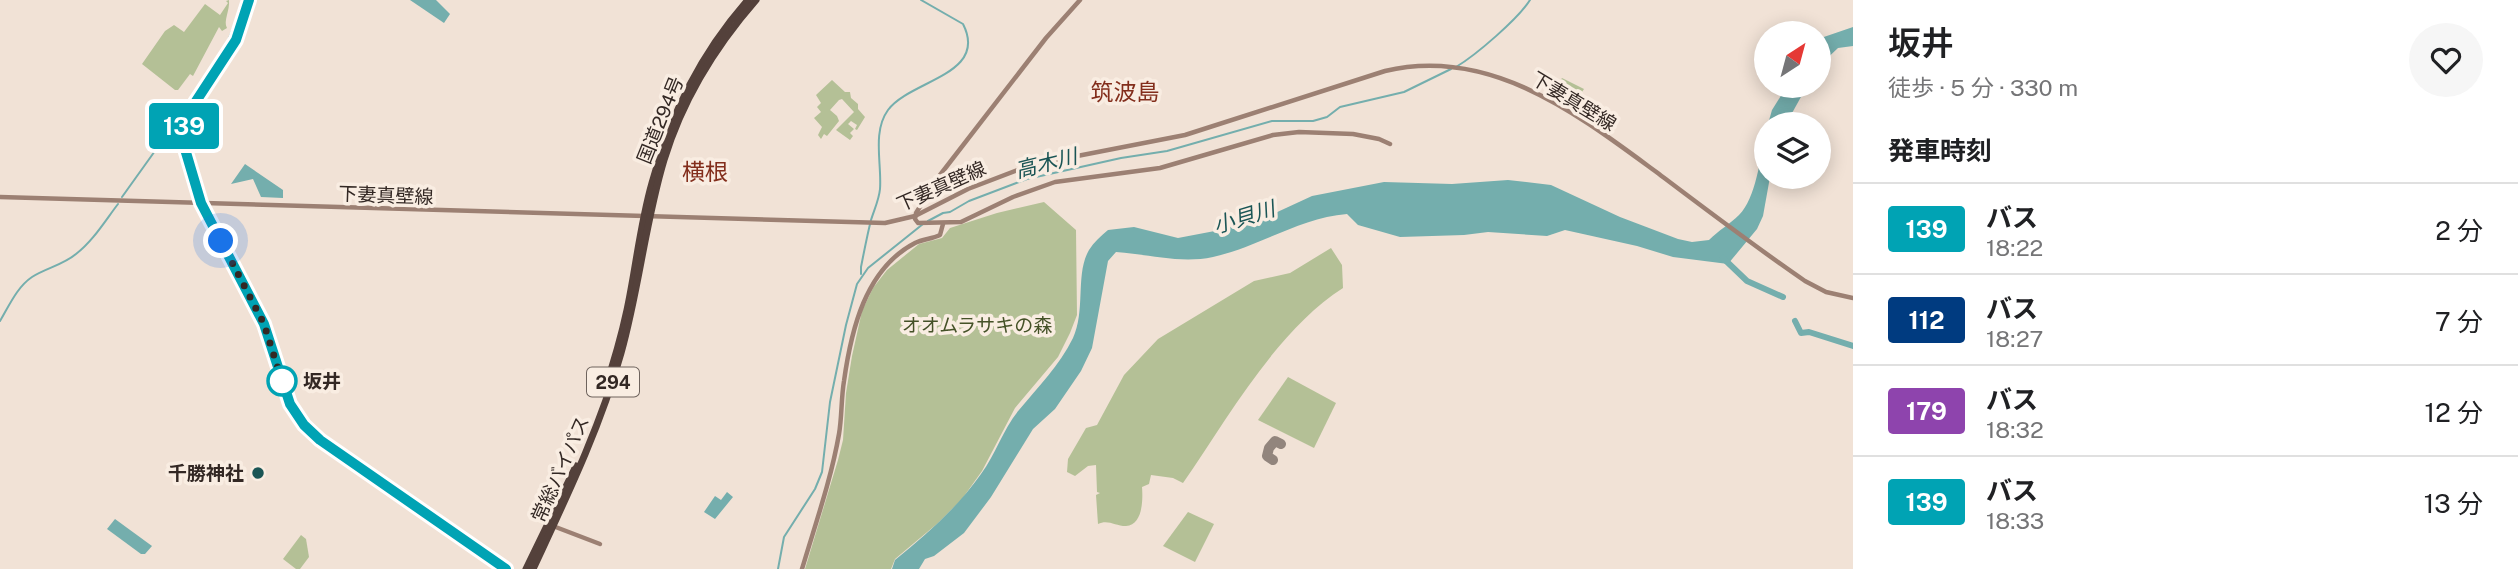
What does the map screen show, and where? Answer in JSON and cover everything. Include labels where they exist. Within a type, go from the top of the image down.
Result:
[{"type":"highway","name":"国道294号","points":[[648,217],[659,158],[678,108],[707,55],[748,0]]},
{"type":"highway","name":"国道294号","points":[[635,268],[664,158],[685,106],[712,58],[756,0]]},
{"type":"highway","name":"常総バイパス","points":[[533,569],[590,447],[609,393],[632,310],[648,217]]},
{"type":"highway","name":"常総バイパス","points":[[526,569],[575,469],[605,391],[624,322],[635,268]]},
{"type":"main road","points":[[249,0],[236,40],[189,112],[184,125],[185,149],[201,203],[264,324],[288,398],[304,425],[320,440],[506,569]]},
{"type":"main road","points":[[1080,0],[1052,31],[940,174],[915,216],[923,224],[966,220],[1013,197],[1055,182],[1160,168],[1273,135],[1299,132],[1353,134],[1390,144]]},
{"type":"main road","name":"下妻真壁線","points":[[0,197],[871,223],[915,216],[968,189],[1031,165],[1185,135],[1385,71],[1418,66],[1443,66],[1503,78],[1544,96],[1581,118],[1817,288],[1853,298]]},
{"type":"main road","points":[[802,569],[834,460],[840,431],[846,370],[862,305],[873,283],[885,268],[914,243],[940,235],[943,224]]},
{"type":"main road","points":[[553,526],[600,544]]},
{"type":"green space","points":[[229,0],[227,28],[222,31],[219,27],[193,76],[190,74],[178,90],[142,64],[165,31],[174,25],[184,32],[205,4],[220,15]]},
{"type":"green space","points":[[1562,78],[1584,89],[1572,107],[1550,95]]},
{"type":"green space","points":[[832,80],[845,92],[850,92],[851,98],[865,117],[857,130],[857,125],[851,121],[848,124],[854,129],[850,133],[853,136],[850,140],[836,130],[854,112],[842,99],[830,110],[839,121],[827,136],[824,134],[821,139],[818,135],[822,127],[814,118],[821,112],[817,107],[821,103],[816,95]]},
{"type":"green space","name":"オオムラサキの森","points":[[1044,202],[1076,230],[1077,315],[1058,357],[1015,408],[982,471],[962,499],[895,559],[891,569],[805,569],[843,440],[852,356],[862,311],[873,288],[887,270],[919,244],[942,238],[950,228]]},
{"type":"green space","points":[[1331,248],[1342,265],[1343,288],[1296,327],[1275,351],[1183,483],[1173,478],[1151,475],[1149,484],[1142,487],[1141,511],[1132,525],[1108,522],[1098,524],[1096,495],[1100,493],[1097,492],[1096,465],[1088,466],[1075,476],[1067,472],[1068,459],[1086,428],[1097,425],[1124,375],[1158,339],[1254,281],[1290,273]]},
{"type":"green space","points":[[1288,377],[1336,403],[1314,448],[1258,420]]},
{"type":"green space","points":[[1188,512],[1214,524],[1195,562],[1163,546]]},
{"type":"green space","points":[[301,535],[306,539],[309,557],[300,569],[296,569],[283,559]]},
{"type":"water","points":[[410,0],[436,0],[450,14],[444,23]]},
{"type":"water","points":[[1853,27],[1853,46],[1838,48],[1831,55],[1831,35]]},
{"type":"water","points":[[1780,98],[1800,98],[1793,112],[1772,110]]},
{"type":"water","points":[[245,164],[283,190],[283,198],[261,197],[253,179],[231,184]]},
{"type":"water","points":[[1508,180],[1551,185],[1620,217],[1692,242],[1709,240],[1736,218],[1745,208],[1754,185],[1754,189],[1768,189],[1763,216],[1757,229],[1728,264],[1673,257],[1565,230],[1547,236],[1488,232],[1400,237],[1358,225],[1347,214],[1312,221],[1247,247],[1201,259],[1116,252],[1108,261],[1092,348],[1081,371],[1055,409],[1033,429],[991,497],[964,533],[934,556],[925,559],[919,569],[892,569],[895,560],[941,520],[972,486],[1013,417],[1061,358],[1077,327],[1085,260],[1093,244],[1108,230],[1134,227],[1178,238],[1220,230],[1273,214],[1312,196],[1384,182],[1452,184]]},
{"type":"water","points":[[727,492],[733,497],[715,519],[704,512],[715,496],[721,500]]},
{"type":"water","points":[[115,519],[152,546],[145,554],[141,554],[107,529]]},
{"type":"waterway","points":[[122,197],[175,123],[228,41],[244,0]]},
{"type":"waterway","points":[[861,274],[868,232],[879,193],[879,138],[883,119],[899,100],[944,75],[965,55],[968,41],[963,24],[921,0]]},
{"type":"waterway","name":"高木川","points":[[1456,67],[1496,36],[1530,0]]},
{"type":"waterway","name":"高木川","points":[[928,221],[969,201],[1027,179],[1121,158],[1167,151],[1272,121],[1313,121],[1327,117],[1340,107],[1404,92],[1451,69]]},
{"type":"waterway","points":[[0,321],[27,281],[66,261],[82,249],[118,204]]},
{"type":"waterway","name":"高木川","points":[[778,569],[784,537],[815,489],[822,472],[830,402],[857,284],[868,268],[923,224]]},
{"type":"waterway","points":[[1723,258],[1747,281],[1783,297]]},
{"type":"waterway","points":[[1795,321],[1801,333],[1809,332],[1853,346]]},
{"type":"taxiway","points":[[1273,460],[1267,456],[1269,448],[1275,441],[1281,444]]},
{"type":"bus line","name":"139","points":[[249,0],[241,29],[229,53],[187,115],[183,137],[198,196],[264,324],[290,404],[304,425],[320,440],[506,569]]},
{"type":"place","name":"坂井","points":[[282,381]]},
{"type":"place","name":"千勝神社","points":[[258,473]]},
{"type":"district","name":"筑波島","points":[[1125,91]]},
{"type":"district","name":"横根","points":[[705,171]]},
{"type":"route","points":[[221,241],[264,324],[285,391],[282,381]]},
{"type":"water label","name":"小貝川","points":[[1244,217]]}]
